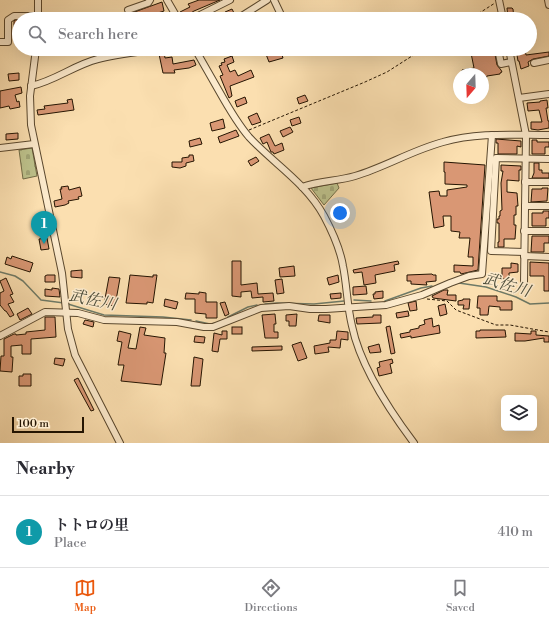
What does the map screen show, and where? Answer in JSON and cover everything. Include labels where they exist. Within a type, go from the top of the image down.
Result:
[{"type":"street","points":[[38,0],[38,12]]},
{"type":"street","points":[[128,10],[148,3],[150,0]]},
{"type":"street","points":[[167,0],[174,12]]},
{"type":"street","points":[[206,12],[230,0]]},
{"type":"street","points":[[247,12],[267,0]]},
{"type":"street","points":[[274,0],[280,12]]},
{"type":"street","points":[[502,12],[500,0],[503,0]]},
{"type":"street","points":[[548,0],[549,5]]},
{"type":"street","points":[[0,42],[8,42],[8,20],[12,17]]},
{"type":"street","points":[[35,56],[30,96],[31,125],[55,236],[66,300],[68,328],[75,355],[120,443]]},
{"type":"street","points":[[31,86],[42,84],[97,59],[116,56]]},
{"type":"street","points":[[199,56],[230,110],[245,132],[266,154],[302,187],[323,214],[336,239],[343,265],[349,308],[356,341],[363,359],[385,400],[413,443]]},
{"type":"street","points":[[499,56],[501,64],[511,62]]},
{"type":"street","points":[[510,56],[526,135],[524,282]]},
{"type":"street","points":[[534,63],[549,60]]},
{"type":"street","points":[[518,98],[549,94]]},
{"type":"street","points":[[0,336],[45,312],[67,310],[104,320],[177,322],[213,328],[261,308],[289,306],[318,309],[386,305],[422,295],[469,276],[482,274],[492,135]]},
{"type":"street","points":[[302,187],[312,183],[332,182],[368,172],[444,141],[473,136],[549,135]]},
{"type":"street","points":[[0,148],[34,144]]},
{"type":"street","points":[[549,159],[496,158],[491,251],[549,257]]},
{"type":"street","points":[[525,182],[549,182]]},
{"type":"street","points":[[525,206],[549,206]]},
{"type":"street","points":[[524,231],[549,231]]},
{"type":"path","points":[[481,12],[500,0]]},
{"type":"path","points":[[245,132],[387,72],[412,56]]},
{"type":"path","points":[[422,295],[428,299],[447,301],[456,310],[496,325],[510,325],[549,332]]},
{"type":"green space","points":[[32,148],[37,176],[23,179],[19,150]]},
{"type":"green space","points":[[337,183],[339,188],[324,205],[311,188]]},
{"type":"building","points":[[199,0],[220,0],[192,12],[180,12],[190,7],[188,4]]},
{"type":"building","points":[[162,2],[164,11],[161,12],[134,12]]},
{"type":"building","points":[[507,8],[513,9],[513,12],[507,12]]},
{"type":"building","points":[[232,9],[234,12],[225,12]]},
{"type":"building","points":[[549,52],[549,56],[533,59],[528,62],[529,66],[521,69],[517,56],[537,56],[537,54]]},
{"type":"building","points":[[159,56],[165,56],[165,58],[172,57],[173,64],[194,60],[196,65],[189,68],[174,70],[175,73],[163,73]]},
{"type":"building","points":[[232,56],[234,62],[227,65],[230,72],[235,70],[238,76],[251,70],[254,77],[230,86],[232,96],[229,98],[220,76],[223,75],[219,66],[222,65],[221,63],[225,62],[224,59]]},
{"type":"building","points":[[267,56],[282,56],[283,58],[269,62]]},
{"type":"building","points":[[472,56],[495,56],[497,65],[502,72],[500,74],[489,76],[489,68],[474,68]]},
{"type":"building","points":[[19,73],[19,80],[9,81],[8,74]]},
{"type":"building","points":[[21,87],[22,93],[15,95],[17,102],[19,101],[20,107],[10,109],[9,106],[0,108],[0,91]]},
{"type":"building","points":[[305,95],[308,101],[299,104],[297,98]]},
{"type":"building","points":[[245,97],[247,103],[237,107],[235,101]]},
{"type":"building","points":[[72,99],[74,110],[38,115],[37,110],[45,109],[44,106],[68,103],[67,100]]},
{"type":"building","points":[[547,100],[548,108],[546,108],[549,128],[538,130],[531,129],[531,122],[542,122],[539,110],[528,111],[527,103]]},
{"type":"building","points":[[257,113],[261,122],[252,125],[248,117]]},
{"type":"building","points":[[299,117],[301,123],[292,126],[290,120]]},
{"type":"building","points":[[223,119],[225,128],[212,131],[210,123]]},
{"type":"building","points":[[290,127],[293,132],[283,137],[280,131]]},
{"type":"building","points":[[236,130],[239,136],[220,143],[218,137]]},
{"type":"building","points":[[18,133],[18,139],[6,140],[6,134]]},
{"type":"building","points":[[269,134],[275,146],[282,143],[284,150],[274,154],[271,152],[267,142],[263,144],[260,138]]},
{"type":"building","points":[[200,138],[202,144],[190,147],[189,141]]},
{"type":"building","points":[[496,139],[521,141],[521,147],[517,146],[517,154],[498,154],[498,143],[496,143]]},
{"type":"building","points":[[532,140],[537,140],[537,142],[549,142],[549,147],[545,147],[545,154],[532,154]]},
{"type":"building","points":[[189,155],[193,155],[194,161],[186,163],[186,166],[180,168],[172,167],[172,162],[182,162],[182,158],[189,157]]},
{"type":"building","points":[[256,157],[259,161],[251,166],[248,161]]},
{"type":"building","points":[[444,162],[485,165],[478,270],[461,274],[460,272],[454,272],[454,265],[473,266],[473,257],[468,257],[470,238],[459,238],[460,232],[451,231],[451,216],[443,216],[444,226],[434,228],[429,192],[439,191],[440,196],[447,196],[447,190],[467,187],[467,185],[445,184]]},
{"type":"building","points":[[534,163],[539,163],[539,170],[542,170],[542,173],[549,173],[549,178],[532,178],[534,173]]},
{"type":"building","points":[[501,165],[521,166],[521,170],[519,170],[519,181],[507,180],[507,192],[517,193],[518,206],[516,206],[516,215],[514,215],[514,225],[516,225],[515,239],[504,239],[504,247],[498,247],[499,223],[497,223],[497,219],[499,219],[500,211],[502,210],[501,183],[503,171],[501,171]]},
{"type":"building","points":[[68,186],[69,190],[80,187],[82,196],[78,197],[79,199],[68,201],[69,203],[65,205],[55,207],[54,201],[62,199],[61,187]]},
{"type":"building","points":[[548,188],[547,201],[531,202],[532,189]]},
{"type":"building","points":[[543,211],[549,211],[549,218],[546,218],[546,226],[532,226],[532,213],[543,213]]},
{"type":"building","points":[[532,236],[549,236],[549,243],[544,243],[544,252],[531,252]]},
{"type":"building","points":[[47,238],[49,249],[41,250],[39,239]]},
{"type":"building","points":[[12,256],[33,263],[30,272],[5,264],[7,257],[11,259]]},
{"type":"building","points":[[232,261],[241,261],[241,285],[257,283],[258,294],[273,293],[274,301],[263,302],[263,297],[252,298],[251,291],[241,292],[241,297],[232,296]]},
{"type":"building","points":[[398,261],[399,264],[394,265],[395,271],[375,275],[376,283],[364,285],[362,272],[354,273],[353,270]]},
{"type":"building","points":[[530,262],[549,263],[549,291],[544,291],[544,276],[530,276]]},
{"type":"building","points":[[511,263],[518,264],[518,272],[509,273],[509,279],[502,279],[502,268],[511,268]]},
{"type":"building","points":[[294,266],[295,276],[280,277],[279,268]]},
{"type":"building","points":[[82,270],[82,278],[71,277],[71,271]]},
{"type":"building","points":[[55,275],[55,282],[45,282],[45,276]]},
{"type":"building","points":[[130,275],[153,277],[153,275],[157,275],[153,303],[126,303]]},
{"type":"building","points":[[338,275],[339,282],[329,285],[327,278]]},
{"type":"building","points":[[407,275],[436,275],[436,281],[426,282],[427,285],[411,284],[411,281],[407,281]]},
{"type":"building","points":[[109,277],[120,278],[115,306],[104,304]]},
{"type":"building","points":[[6,278],[13,294],[10,295],[14,302],[8,304],[14,315],[10,317],[0,305],[0,293],[4,291],[0,281]]},
{"type":"building","points":[[282,279],[284,293],[277,294],[275,280]]},
{"type":"building","points":[[366,286],[367,294],[353,295],[353,287]]},
{"type":"building","points":[[52,288],[59,289],[60,297],[45,296],[45,289],[52,290]]},
{"type":"building","points":[[444,290],[448,290],[447,295],[456,295],[456,301],[433,298],[432,296]]},
{"type":"building","points":[[383,291],[383,298],[374,299],[373,294],[375,294],[375,292]]},
{"type":"building","points":[[199,292],[206,293],[206,302],[217,302],[217,318],[206,318],[206,314],[195,313],[195,299],[185,299],[186,293],[199,294]]},
{"type":"building","points":[[341,293],[341,298],[331,299],[330,294]]},
{"type":"building","points":[[478,296],[497,296],[497,301],[512,301],[512,310],[500,310],[500,307],[489,306],[488,315],[480,315],[480,308],[477,308]]},
{"type":"building","points":[[165,299],[178,302],[176,309],[164,306]]},
{"type":"building","points":[[470,299],[469,309],[463,309],[464,305],[458,305],[458,301]]},
{"type":"building","points":[[416,301],[417,310],[410,311],[408,303]]},
{"type":"building","points":[[225,302],[229,314],[225,316],[220,303]]},
{"type":"building","points":[[445,304],[447,314],[440,316],[438,306]]},
{"type":"building","points":[[28,308],[32,314],[20,320],[17,314]]},
{"type":"building","points":[[408,311],[409,316],[397,318],[396,313]]},
{"type":"building","points":[[275,314],[276,324],[274,324],[274,332],[278,332],[278,338],[265,338],[262,315]]},
{"type":"building","points":[[297,314],[296,326],[289,326],[289,321],[286,321],[286,315]]},
{"type":"building","points":[[319,315],[330,315],[330,323],[318,321]]},
{"type":"building","points":[[373,315],[381,315],[381,323],[357,324],[356,318],[373,317]]},
{"type":"building","points":[[45,317],[55,317],[56,337],[31,339],[31,354],[22,354],[22,345],[11,346],[11,357],[13,357],[12,372],[0,371],[1,356],[4,356],[4,339],[14,334],[26,334],[26,332],[45,330]]},
{"type":"building","points":[[432,318],[433,327],[439,325],[440,333],[411,338],[411,336],[401,338],[400,334],[419,328],[419,326],[425,324],[424,320]]},
{"type":"building","points":[[85,320],[94,322],[93,327],[83,324]]},
{"type":"building","points":[[390,326],[395,353],[391,354],[386,327]]},
{"type":"building","points":[[140,327],[146,328],[144,335],[165,338],[164,353],[166,353],[161,385],[121,381],[124,365],[118,365],[122,342],[117,341],[119,331],[131,334],[128,348],[136,349]]},
{"type":"building","points":[[232,327],[242,327],[242,334],[232,334]]},
{"type":"building","points":[[505,330],[506,337],[476,338],[476,331]]},
{"type":"building","points":[[222,331],[227,331],[227,339],[220,339],[218,352],[212,351],[214,333],[222,335]]},
{"type":"building","points":[[337,331],[348,332],[348,340],[341,339],[340,348],[328,347],[329,352],[315,354],[314,346],[330,343],[330,340],[336,340]]},
{"type":"building","points":[[531,331],[536,331],[536,335],[549,336],[549,342],[544,342],[544,338],[515,341],[515,333],[531,334]]},
{"type":"building","points":[[195,336],[205,337],[204,343],[194,342]]},
{"type":"building","points":[[301,342],[307,358],[298,361],[292,345]]},
{"type":"building","points":[[379,344],[381,352],[370,353],[368,347]]},
{"type":"building","points":[[282,346],[282,350],[252,351],[252,347]]},
{"type":"building","points":[[194,357],[203,359],[200,386],[191,386]]},
{"type":"building","points":[[55,358],[65,359],[63,366],[54,364]]},
{"type":"building","points":[[392,359],[393,363],[390,364],[392,373],[379,376],[377,368],[380,367],[379,362]]},
{"type":"building","points":[[23,374],[31,374],[31,386],[19,386],[19,376],[23,376]]},
{"type":"building","points":[[78,378],[94,410],[91,411],[74,380]]},
{"type":"waterway","name":"武佐川","points":[[0,272],[15,276],[23,281],[41,300],[64,303]]},
{"type":"waterway","name":"武佐川","points":[[459,283],[486,287],[516,297],[530,304],[549,303]]},
{"type":"waterway","name":"武佐川","points":[[385,301],[421,288],[432,286]]},
{"type":"waterway","name":"武佐川","points":[[354,300],[371,301]]},
{"type":"waterway","name":"武佐川","points":[[265,304],[314,304],[344,301]]},
{"type":"waterway","name":"武佐川","points":[[68,304],[104,315],[163,317],[191,320]]},
{"type":"waterway","name":"武佐川","points":[[228,317],[248,307],[257,305]]},
{"type":"waterway","name":"武佐川","points":[[196,321],[210,324],[216,323]]},
{"type":"place","name":"トトロの里","points":[[44,244]]}]
